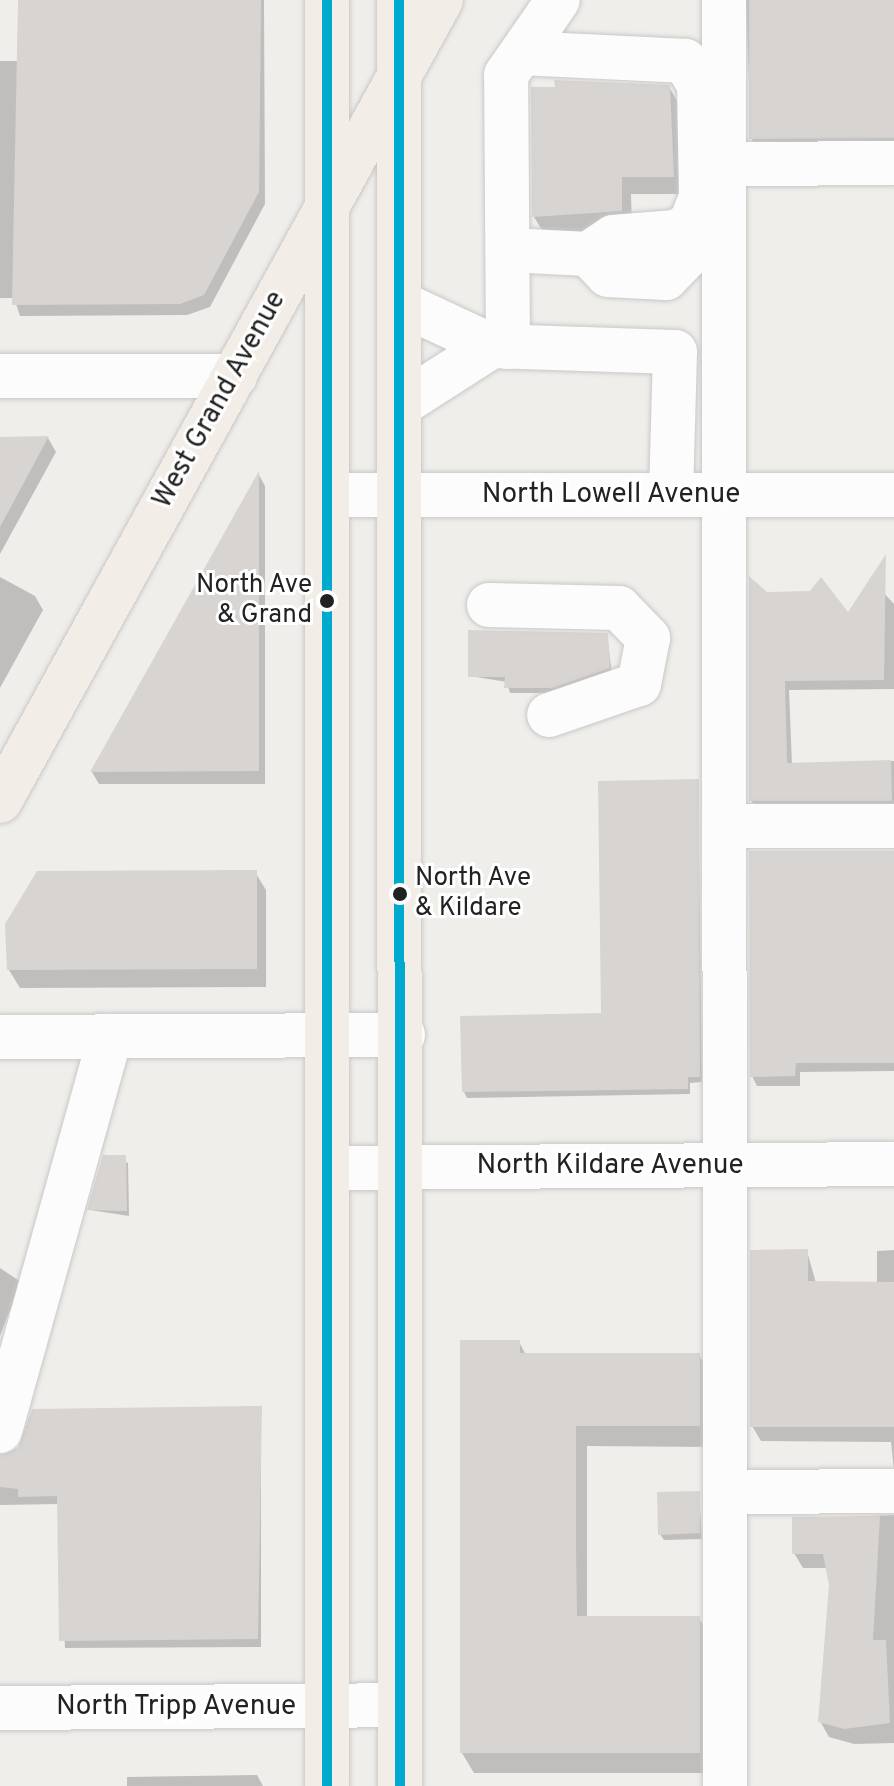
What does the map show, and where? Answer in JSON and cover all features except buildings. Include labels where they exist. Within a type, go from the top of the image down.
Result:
[{"type":"main road","points":[[327,0],[327,1786]]},
{"type":"main road","points":[[399,0],[404,495],[400,1786]]},
{"type":"main road","name":"West Grand Avenue","points":[[0,801],[441,0]]},
{"type":"street","points":[[500,346],[508,250],[506,75],[558,0]]},
{"type":"street","points":[[724,0],[725,1786]]},
{"type":"street","points":[[508,250],[588,254],[608,275],[666,278],[685,258],[691,223],[701,197],[699,85],[685,61],[522,53]]},
{"type":"street","points":[[724,164],[894,163]]},
{"type":"street","points":[[402,304],[500,346],[675,352],[671,495]]},
{"type":"street","points":[[403,403],[500,346]]},
{"type":"street","points":[[0,376],[235,376]]},
{"type":"street","name":"North Lowell Avenue","points":[[327,495],[894,495]]},
{"type":"street","points":[[489,605],[619,608],[648,638],[639,684],[549,715]]},
{"type":"street","points":[[724,826],[894,826]]},
{"type":"street","points":[[0,1037],[403,1035]]},
{"type":"street","points":[[0,1431],[110,1036]]},
{"type":"street","name":"North Kildare Avenue","points":[[327,1168],[894,1164]]},
{"type":"street","points":[[725,1492],[894,1491]]},
{"type":"street","name":"North Tripp Avenue","points":[[0,1708],[400,1705]]},
{"type":"transit line","points":[[327,0],[327,1786]]},
{"type":"transit line","points":[[399,0],[400,1786]]},
{"type":"place","name":"North Ave & Grand","points":[[327,601]]},
{"type":"place","name":"North Ave & Kildare","points":[[400,894]]}]
